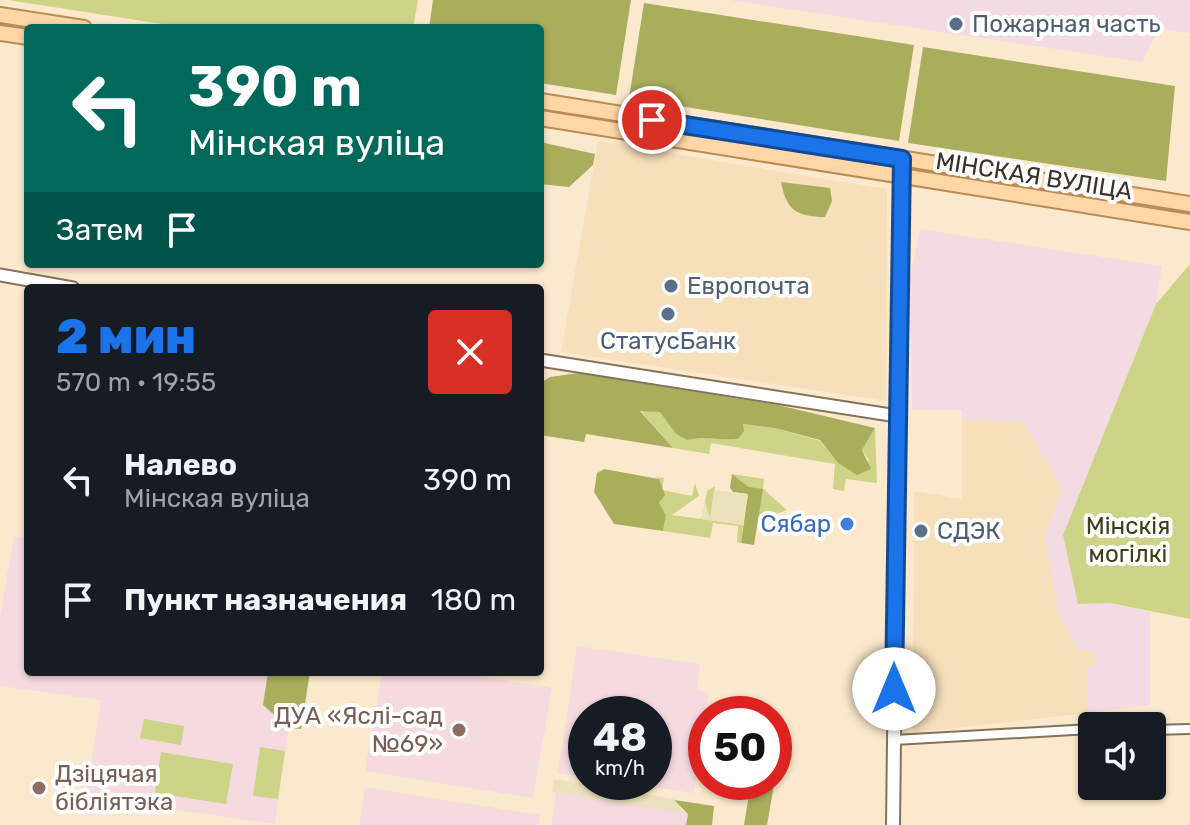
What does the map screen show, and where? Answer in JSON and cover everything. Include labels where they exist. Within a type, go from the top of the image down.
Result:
[{"type":"main road","points":[[0,15],[58,24]]},
{"type":"main road","points":[[0,33],[24,36]]},
{"type":"main road","name":"МІНСКАЯ ВУЛІЦА","points":[[544,102],[1190,204]]},
{"type":"main road","name":"МІНСКАЯ ВУЛІЦА","points":[[544,119],[1190,222]]},
{"type":"main road","points":[[893,825],[902,159]]},
{"type":"street","points":[[0,275],[51,284]]},
{"type":"street","points":[[544,361],[897,416]]},
{"type":"street","points":[[1166,730],[1190,729]]},
{"type":"street","points":[[894,740],[1078,730]]},
{"type":"shaded area","points":[[729,0],[1190,0],[1190,33],[1159,29],[1142,62]]},
{"type":"shaded area","points":[[598,141],[887,189],[886,401],[561,352]]},
{"type":"shaded area","points":[[920,229],[1162,266],[1156,304],[1063,535],[1078,604],[1110,603],[1150,612],[1150,705],[1088,712],[1087,669],[1096,665],[1096,654],[1079,650],[1059,616],[1045,535],[1063,489],[1023,422],[962,420],[962,410],[912,410],[910,279]]},
{"type":"shaded area","points":[[962,420],[1023,421],[1063,489],[1045,535],[1096,654],[1096,665],[1087,670],[1088,712],[913,733],[914,491],[962,499]]},
{"type":"shaded area","points":[[14,536],[24,537],[24,676],[296,676],[275,824],[86,797],[101,700],[0,686],[0,616]]},
{"type":"shaded area","points":[[577,646],[700,664],[697,690],[709,692],[708,696],[688,696],[688,792],[672,790],[672,696],[570,696]]},
{"type":"shaded area","name":"ДУА «Яслі-сад №69»","points":[[381,676],[476,676],[552,688],[533,798],[365,771]]},
{"type":"shaded area","points":[[568,706],[568,774],[558,773]]},
{"type":"shaded area","points":[[365,787],[540,815],[539,825],[359,825]]},
{"type":"shaded area","points":[[556,793],[568,795],[568,800],[602,800],[688,813],[686,825],[551,825]]},
{"type":"green space","points":[[8,0],[418,0],[414,24],[162,24]]},
{"type":"green space","points":[[433,0],[631,0],[616,95],[544,84],[544,24],[430,24]]},
{"type":"green space","points":[[644,3],[914,45],[899,141],[629,98]]},
{"type":"green space","points":[[923,47],[1175,86],[1166,181],[908,143]]},
{"type":"green space","points":[[544,143],[595,154],[593,165],[569,187],[544,184]]},
{"type":"green space","points":[[781,182],[830,188],[832,201],[825,217],[794,210],[786,199]]},
{"type":"green space","name":"Мінскія могілкі","points":[[1190,264],[1190,619],[1110,603],[1078,604],[1063,535],[1156,304]]},
{"type":"green space","points":[[578,373],[778,405],[875,428],[862,450],[871,469],[857,475],[838,463],[820,440],[775,428],[743,424],[744,431],[738,439],[687,440],[675,433],[660,412],[640,411],[673,448],[586,434],[584,442],[544,436],[544,381]]},
{"type":"green space","points":[[640,410],[660,412],[675,433],[738,439],[742,424],[775,428],[820,441],[838,463],[858,475],[869,460],[862,450],[875,428],[877,483],[846,479],[844,491],[833,489],[835,464],[711,443],[709,454],[673,448]]},
{"type":"green space","points":[[604,469],[659,479],[665,495],[659,503],[666,515],[663,531],[614,524],[594,492],[597,473]]},
{"type":"green space","points":[[732,474],[764,479],[763,489],[787,510],[757,521],[749,487]]},
{"type":"green space","points":[[732,474],[749,487],[763,489],[754,545],[741,543],[748,494],[733,492],[730,488]]},
{"type":"green space","points":[[655,477],[664,478],[662,490],[692,496],[695,483],[699,496],[672,515],[709,520],[705,502],[707,491],[715,486],[710,520],[743,525],[741,543],[737,542],[738,526],[713,523],[710,538],[663,531],[666,515],[659,503],[664,495]]},
{"type":"green space","points":[[267,676],[309,676],[301,729],[289,728],[263,705]]},
{"type":"green space","points":[[144,719],[184,726],[181,745],[140,738]]},
{"type":"green space","points":[[260,747],[285,751],[278,799],[253,796]]},
{"type":"green space","points":[[161,752],[233,764],[226,804],[155,793]]},
{"type":"green space","points":[[674,800],[714,806],[712,825],[686,825],[688,814]]},
{"type":"green space","points":[[748,800],[771,800],[767,825],[744,825]]},
{"type":"sand","points":[[714,490],[748,494],[743,525],[701,519],[705,502],[710,518]]},
{"type":"sand","points":[[554,779],[568,781],[568,795],[552,792]]},
{"type":"sand","points":[[672,799],[684,813],[602,800]]},
{"type":"place","name":"Пожарная часть","points":[[956,24]]},
{"type":"place","name":"Европочта","points":[[671,286]]},
{"type":"place","name":"СтатусБанк","points":[[668,314]]},
{"type":"place","name":"Сябар","points":[[847,524]]},
{"type":"place","name":"СДЭК","points":[[921,531]]},
{"type":"place","name":"ДУА «Яслі-сад №69»","points":[[459,730]]},
{"type":"place","name":"Дзіцячая бібліятэка","points":[[39,788]]},
{"type":"route","points":[[652,120],[902,159],[894,689]]}]
